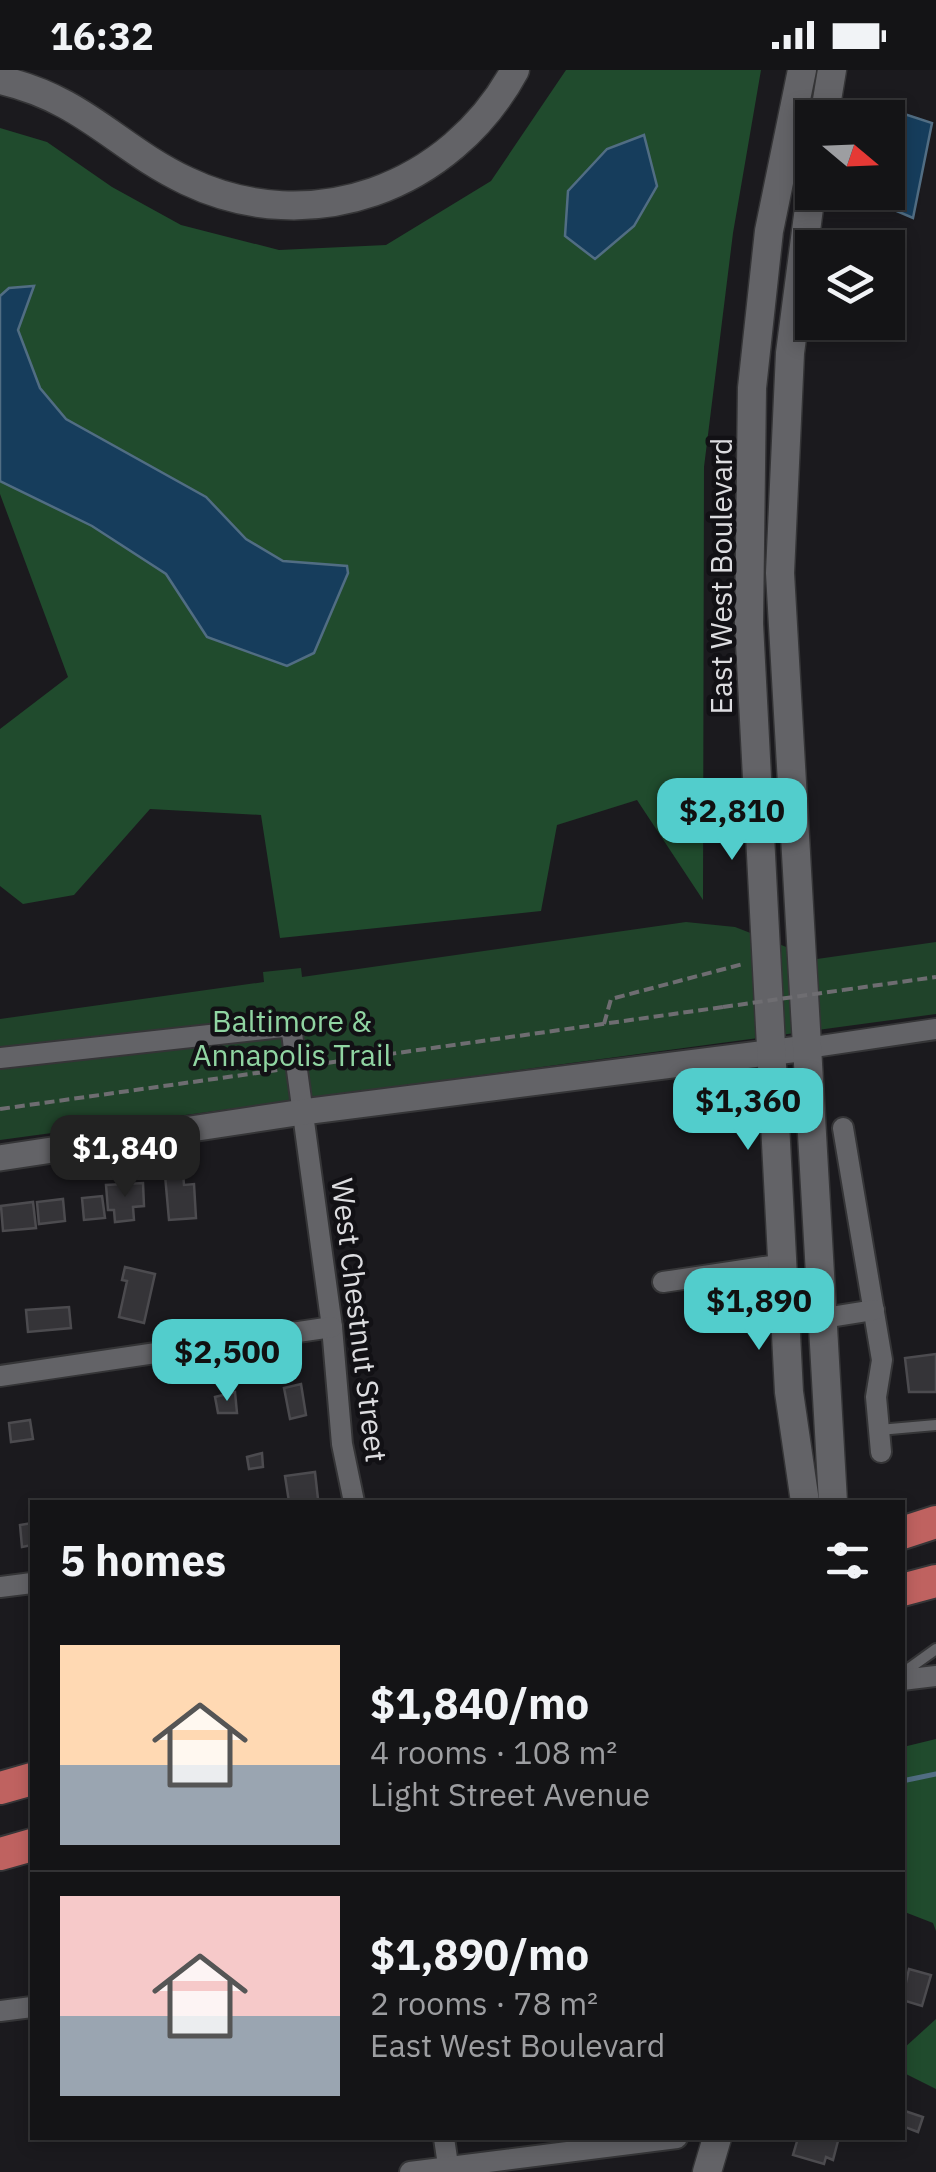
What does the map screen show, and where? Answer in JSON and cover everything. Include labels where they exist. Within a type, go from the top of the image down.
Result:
[{"type":"highway","points":[[905,1532],[936,1522]]},
{"type":"highway","points":[[905,1589],[936,1581]]},
{"type":"highway","points":[[0,1788],[30,1780]]},
{"type":"highway","points":[[0,1854],[30,1846]]},
{"type":"main road","points":[[0,80],[81,110],[165,169],[213,192],[263,204],[321,206],[377,192],[432,166],[485,117],[514,70]]},
{"type":"main road","name":"East West Boulevard","points":[[802,70],[770,231],[752,388],[750,624],[794,1452],[805,1500]]},
{"type":"main road","points":[[827,100],[832,70]]},
{"type":"main road","name":"East West Boulevard","points":[[809,210],[790,354],[780,573],[833,1500]]},
{"type":"main road","points":[[708,2172],[716,2140]]},
{"type":"street","name":"West Chestnut Street","points":[[0,1058],[291,1026],[332,1327],[342,1444],[354,1500]]},
{"type":"street","points":[[0,1158],[303,1112],[936,1029]]},
{"type":"street","points":[[843,1128],[882,1360],[876,1397],[881,1452]]},
{"type":"street","points":[[663,1282],[784,1264]]},
{"type":"street","points":[[824,1318],[874,1310]]},
{"type":"street","points":[[0,1376],[332,1327]]},
{"type":"street","points":[[0,1587],[30,1583]]},
{"type":"street","points":[[905,1680],[936,1676]]},
{"type":"street","points":[[0,2011],[30,2007]]},
{"type":"street","points":[[444,2140],[449,2169]]},
{"type":"street","points":[[410,2172],[662,2140]]},
{"type":"lane","points":[[879,1430],[936,1425]]},
{"type":"lane","points":[[905,1676],[911,1666],[936,1649]]},
{"type":"path","points":[[604,1024],[611,999],[743,966]]},
{"type":"path","points":[[0,1109],[936,977]]},
{"type":"green space","points":[[566,70],[761,70],[733,233],[704,467],[703,900],[637,800],[557,825],[541,911],[280,938],[261,815],[150,809],[74,895],[23,904],[0,886],[0,729],[68,677],[0,494],[0,128],[47,142],[112,187],[181,225],[279,250],[386,245],[491,181]]},
{"type":"green space","name":"Baltimore & Annapolis Trail","points":[[686,922],[735,927],[817,959],[936,942],[936,1014],[0,1140],[0,1019],[264,982],[263,972],[301,968],[302,977]]},
{"type":"green space","points":[[936,1739],[936,1931],[933,1923],[905,1912],[905,1747]]},
{"type":"green space","points":[[936,2019],[936,2089],[905,2074],[905,2047]]},
{"type":"water","points":[[905,114],[932,123],[913,218],[894,210],[905,210]]},
{"type":"water","points":[[644,135],[657,186],[634,226],[595,259],[565,236],[568,191],[607,149]]},
{"type":"water","points":[[34,286],[18,330],[40,388],[66,419],[206,497],[246,539],[283,561],[347,566],[348,573],[314,653],[287,666],[207,637],[166,574],[92,526],[0,481],[0,296],[9,288]]},
{"type":"building","points":[[183,1173],[184,1185],[194,1184],[196,1218],[169,1220],[165,1175]]},
{"type":"building","points":[[143,1183],[144,1206],[133,1207],[134,1220],[115,1222],[114,1210],[108,1210],[106,1185]]},
{"type":"building","points":[[102,1196],[105,1218],[84,1220],[82,1198]]},
{"type":"building","points":[[63,1199],[65,1221],[39,1224],[37,1202]]},
{"type":"building","points":[[33,1202],[36,1228],[3,1231],[1,1206]]},
{"type":"building","points":[[125,1267],[155,1274],[144,1323],[119,1317],[127,1281],[122,1280]]},
{"type":"building","points":[[69,1307],[71,1328],[28,1332],[26,1310]]},
{"type":"building","points":[[936,1354],[936,1392],[909,1392],[905,1358]]},
{"type":"building","points":[[301,1384],[306,1415],[290,1419],[284,1388]]},
{"type":"building","points":[[235,1392],[237,1413],[218,1413],[215,1397]]},
{"type":"building","points":[[30,1420],[33,1439],[11,1442],[9,1423]]},
{"type":"building","points":[[262,1453],[263,1467],[249,1469],[247,1457]]},
{"type":"building","points":[[315,1472],[318,1499],[289,1500],[285,1476]]},
{"type":"building","points":[[30,1523],[30,1545],[22,1547],[20,1525]]},
{"type":"building","points":[[909,1969],[931,1975],[922,2006],[905,2001]]},
{"type":"building","points":[[905,2111],[923,2117],[918,2132],[905,2127]]},
{"type":"building","points":[[797,2140],[838,2141],[833,2160],[826,2157],[824,2164],[793,2155]]},
{"type":"waterway","points":[[905,1780],[936,1774]]}]
